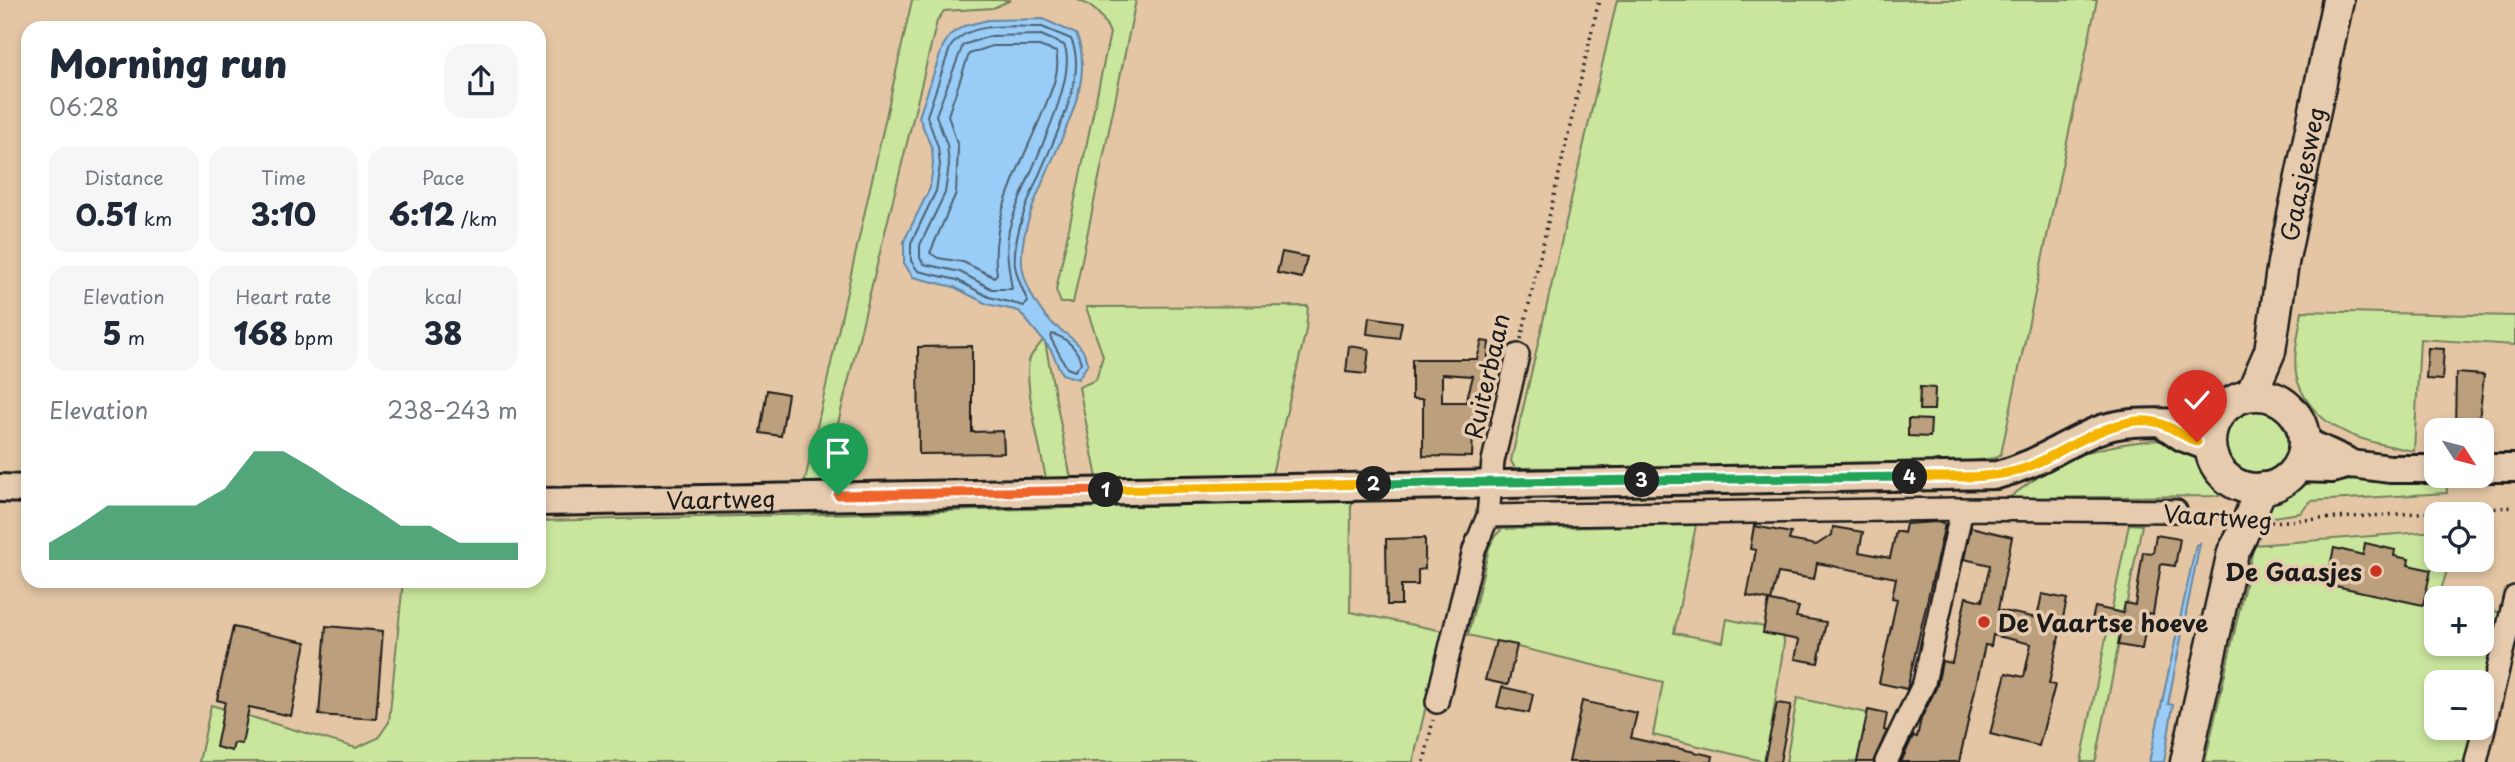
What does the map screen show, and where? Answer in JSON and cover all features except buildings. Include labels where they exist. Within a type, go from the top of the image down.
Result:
[{"type":"main road","name":"Gaasjesweg","points":[[2264,397],[2275,367],[2270,351],[2283,263],[2338,0]]},
{"type":"main road","points":[[2264,397],[2297,417],[2300,455],[2287,478],[2262,488],[2247,488],[2232,482],[2222,473],[2213,435],[2230,404],[2264,397]]},
{"type":"main road","points":[[2186,762],[2233,552],[2238,521],[2232,482]]},
{"type":"main road","points":[[2238,521],[2262,488]]},
{"type":"street","name":"Ruiterbaan","points":[[1437,702],[1474,550],[1488,516],[1493,461],[1518,355]]},
{"type":"street","name":"Vaartweg","points":[[546,502],[1493,482],[1997,475],[2027,467],[2097,431],[2131,422],[2163,424],[2183,420],[2213,435]]},
{"type":"street","points":[[2300,455],[2332,468],[2351,464],[2390,469],[2424,469]]},
{"type":"street","points":[[2494,468],[2515,468]]},
{"type":"street","points":[[1886,762],[1924,683],[1958,509],[1954,476]]},
{"type":"street","points":[[0,488],[21,489]]},
{"type":"street","name":"Vaartweg","points":[[1488,516],[1958,509],[2175,511]]},
{"type":"street","points":[[2476,762],[2515,597]]},
{"type":"path","name":"Ruiterbaan","points":[[1518,355],[1599,0]]},
{"type":"path","name":"Vaartweg","points":[[2175,511],[2238,521],[2515,507]]},
{"type":"path","points":[[1424,762],[1437,702]]},
{"type":"green space","points":[[912,0],[1011,0],[993,8],[944,11],[937,21],[823,484],[804,485]]},
{"type":"green space","points":[[1078,0],[1136,0],[1073,303],[1061,303],[1056,290],[1110,33],[1098,13]]},
{"type":"green space","points":[[1617,0],[2097,0],[2001,454],[1994,458],[1945,465],[1515,468],[1511,461]]},
{"type":"green space","points":[[1308,306],[1306,330],[1272,474],[1097,478],[1079,387],[1096,380],[1103,356],[1086,307]]},
{"type":"green space","points":[[2302,311],[2515,316],[2515,345],[2420,339],[2414,451],[2362,439],[2330,424],[2317,413],[2306,399],[2296,374],[2296,347]]},
{"type":"green space","points":[[1043,340],[1071,479],[1046,479],[1037,436],[1028,368],[1030,358]]},
{"type":"green space","points":[[2256,411],[2279,421],[2289,444],[2279,467],[2256,477],[2233,467],[2223,444],[2233,421]]},
{"type":"green space","points":[[2154,440],[2182,446],[2198,454],[2209,469],[2219,496],[2009,498],[2076,456],[2111,446]]},
{"type":"green space","points":[[2353,477],[2424,479],[2424,488],[2447,488],[2447,493],[2311,501],[2300,513],[2260,519],[2277,498],[2288,491],[2326,480]]},
{"type":"green space","points":[[1351,501],[1350,612],[1443,631],[1413,762],[199,762],[211,705],[356,748],[378,738],[389,722],[402,588],[546,588],[546,521]]},
{"type":"green space","points":[[2129,524],[2142,525],[2097,755],[2095,762],[2081,762]]},
{"type":"green space","points":[[1696,525],[1674,633],[1723,642],[1727,619],[1783,631],[1784,643],[1766,762],[1653,735],[1663,682],[1468,635],[1489,548],[1502,529]]},
{"type":"green space","points":[[2424,532],[2424,572],[2446,572],[2442,586],[2424,586],[2424,656],[2494,656],[2494,612],[2506,613],[2493,670],[2424,670],[2424,740],[2477,740],[2472,762],[2205,762],[2254,545]]},
{"type":"green space","points":[[1797,698],[1872,714],[1861,762],[1786,762]]},
{"type":"water","points":[[1043,19],[1076,34],[1082,60],[1080,88],[1071,117],[1033,207],[1024,237],[1022,265],[1038,307],[1053,324],[1077,343],[1085,355],[1088,364],[1078,379],[1062,374],[1051,350],[1019,311],[987,304],[954,287],[913,277],[904,263],[904,241],[930,188],[932,149],[919,117],[943,46],[951,34],[964,26],[988,20]]},
{"type":"water","points":[[2200,543],[2168,704],[2173,705],[2164,762],[2149,762],[2196,545]]},
{"type":"place","name":"De Gaasjes","points":[[2376,571]]},
{"type":"place","name":"De Vaartse hoeve","points":[[1984,622]]},
{"type":"route","points":[[838,495],[1997,475],[2027,467],[2097,431],[2131,422],[2163,424],[2182,437],[2197,442]]}]
